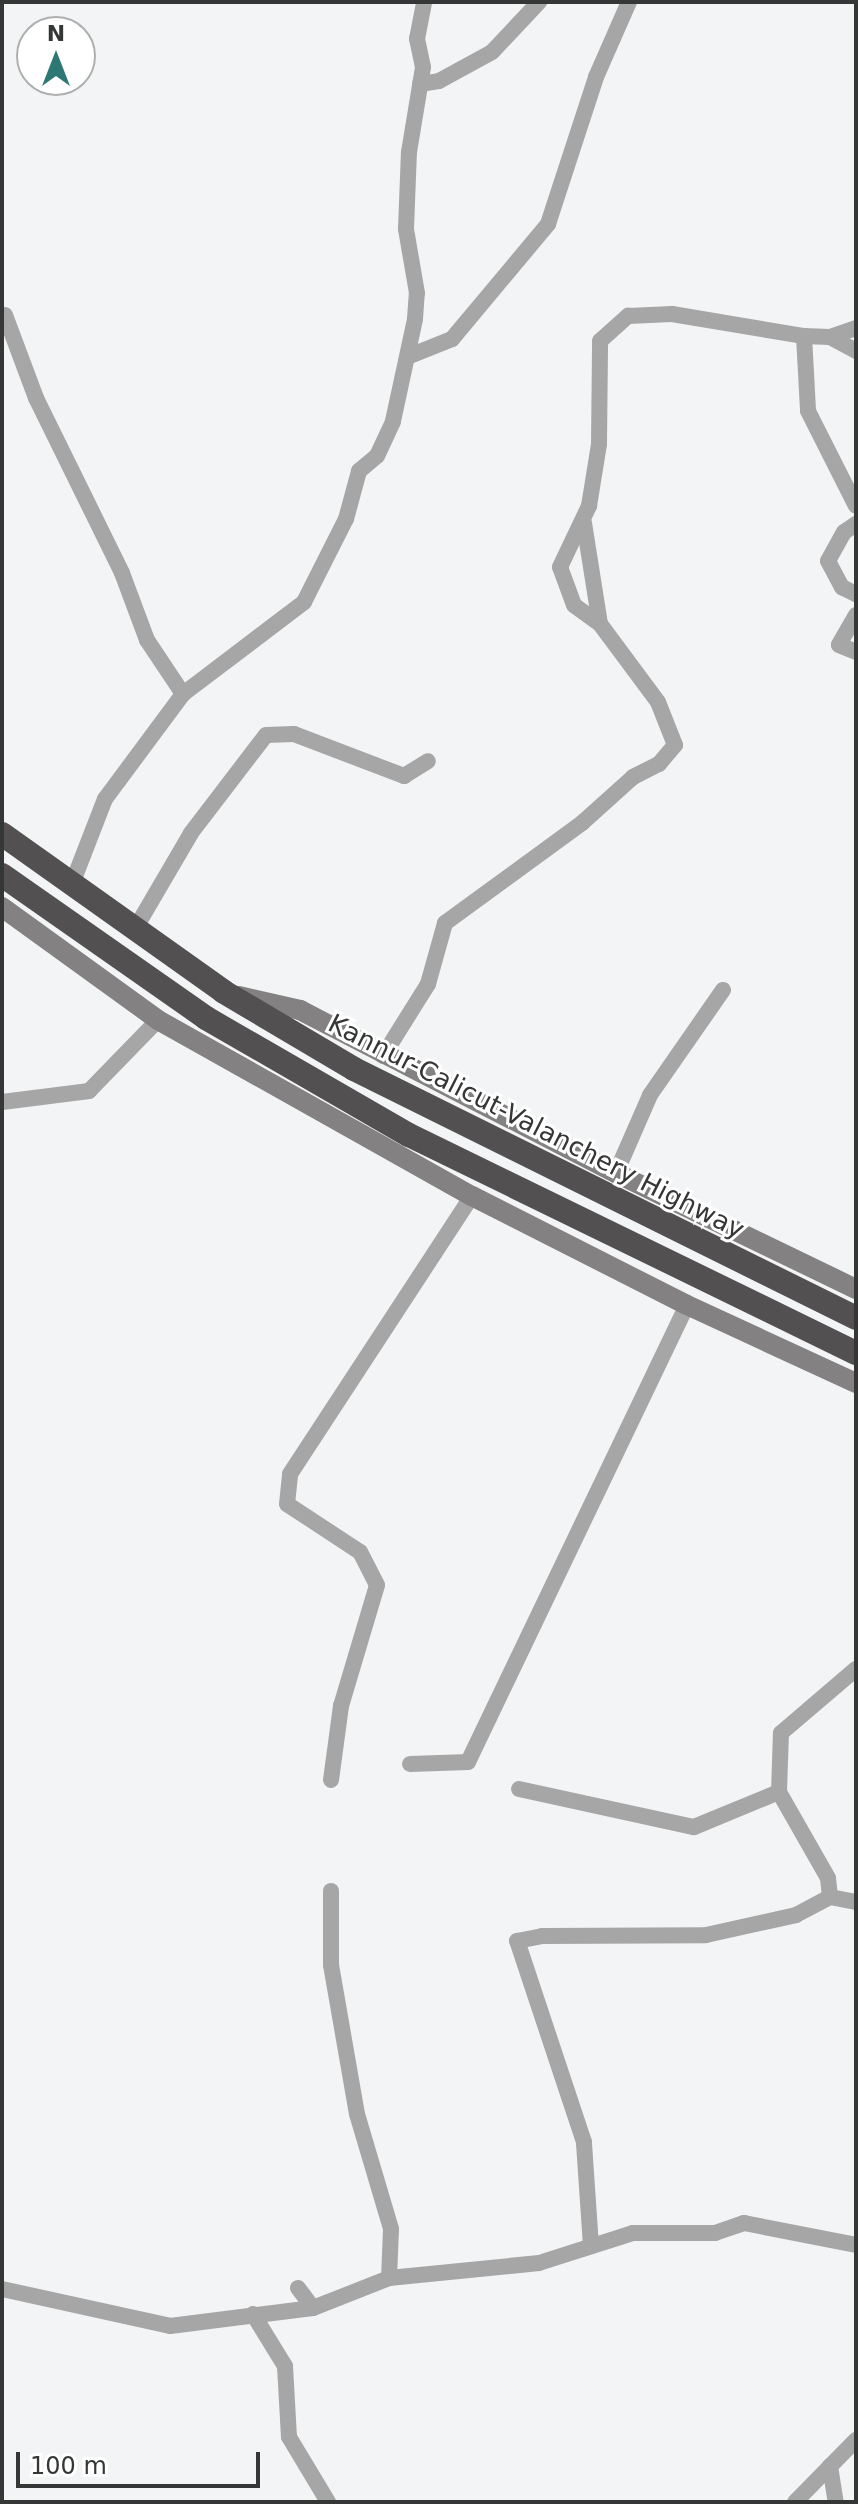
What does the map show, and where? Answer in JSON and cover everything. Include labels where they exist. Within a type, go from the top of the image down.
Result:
[{"type":"highway","name":"Kannur-Calicut-Valanchery Highway","points":[[2,834],[224,992],[413,1102],[856,1318]]},
{"type":"highway","points":[[2,875],[206,1018],[409,1135],[856,1353]]},
{"type":"street","points":[[72,884],[105,799],[183,694],[304,602],[346,519],[359,471],[377,456],[393,421],[412,355],[417,293],[406,229],[409,152],[420,84],[417,39],[424,2]]},
{"type":"street","points":[[420,84],[439,81],[492,52],[539,2]]},
{"type":"street","points":[[412,355],[452,339],[548,224],[596,77],[629,2]]},
{"type":"street","points":[[383,1056],[428,984],[445,923],[582,823],[633,777],[659,764],[675,745],[658,702],[600,624],[574,605],[560,567],[583,519],[599,444],[600,341],[628,316],[672,314],[804,336],[830,337],[856,328]]},
{"type":"street","points":[[5,315],[36,398],[122,573],[147,640],[183,694]]},
{"type":"street","points":[[804,336],[808,411],[856,506]]},
{"type":"street","points":[[830,337],[856,351]]},
{"type":"street","points":[[583,519],[600,624]]},
{"type":"street","points":[[856,524],[844,532],[828,561],[842,587],[856,594]]},
{"type":"street","points":[[856,615],[839,645],[856,652]]},
{"type":"street","points":[[135,929],[191,833],[266,735],[294,734],[404,776],[428,761]]},
{"type":"street","points":[[2,907],[158,1020],[472,1196],[687,1305],[856,1383]]},
{"type":"street","points":[[616,1173],[650,1095],[723,990]]},
{"type":"street","points":[[224,992],[300,1010],[383,1056],[616,1173],[856,1289]]},
{"type":"street","points":[[2,1102],[89,1091],[158,1020]]},
{"type":"street","points":[[331,1780],[341,1706],[377,1585],[360,1552],[287,1504],[290,1474],[472,1196]]},
{"type":"street","points":[[410,1764],[468,1762],[687,1305]]},
{"type":"street","points":[[833,1375],[856,1394]]},
{"type":"street","points":[[830,1897],[828,1878],[779,1792],[781,1733],[856,1669]]},
{"type":"street","points":[[519,1789],[694,1827],[779,1792]]},
{"type":"street","points":[[331,1891],[331,1965],[357,2114],[391,2229],[389,2278]]},
{"type":"street","points":[[591,2246],[584,2142],[517,1941],[542,1936],[706,1935],[796,1915],[830,1897],[856,1902]]},
{"type":"street","points":[[2,2289],[170,2326],[313,2308],[389,2278],[500,2270],[633,2233],[715,2233],[744,2223],[856,2245]]},
{"type":"street","points":[[298,2288],[313,2308]]},
{"type":"street","points":[[253,2314],[285,2366],[289,2437],[328,2502]]},
{"type":"street","points":[[795,2502],[856,2440]]},
{"type":"street","points":[[830,2466],[836,2502]]}]
